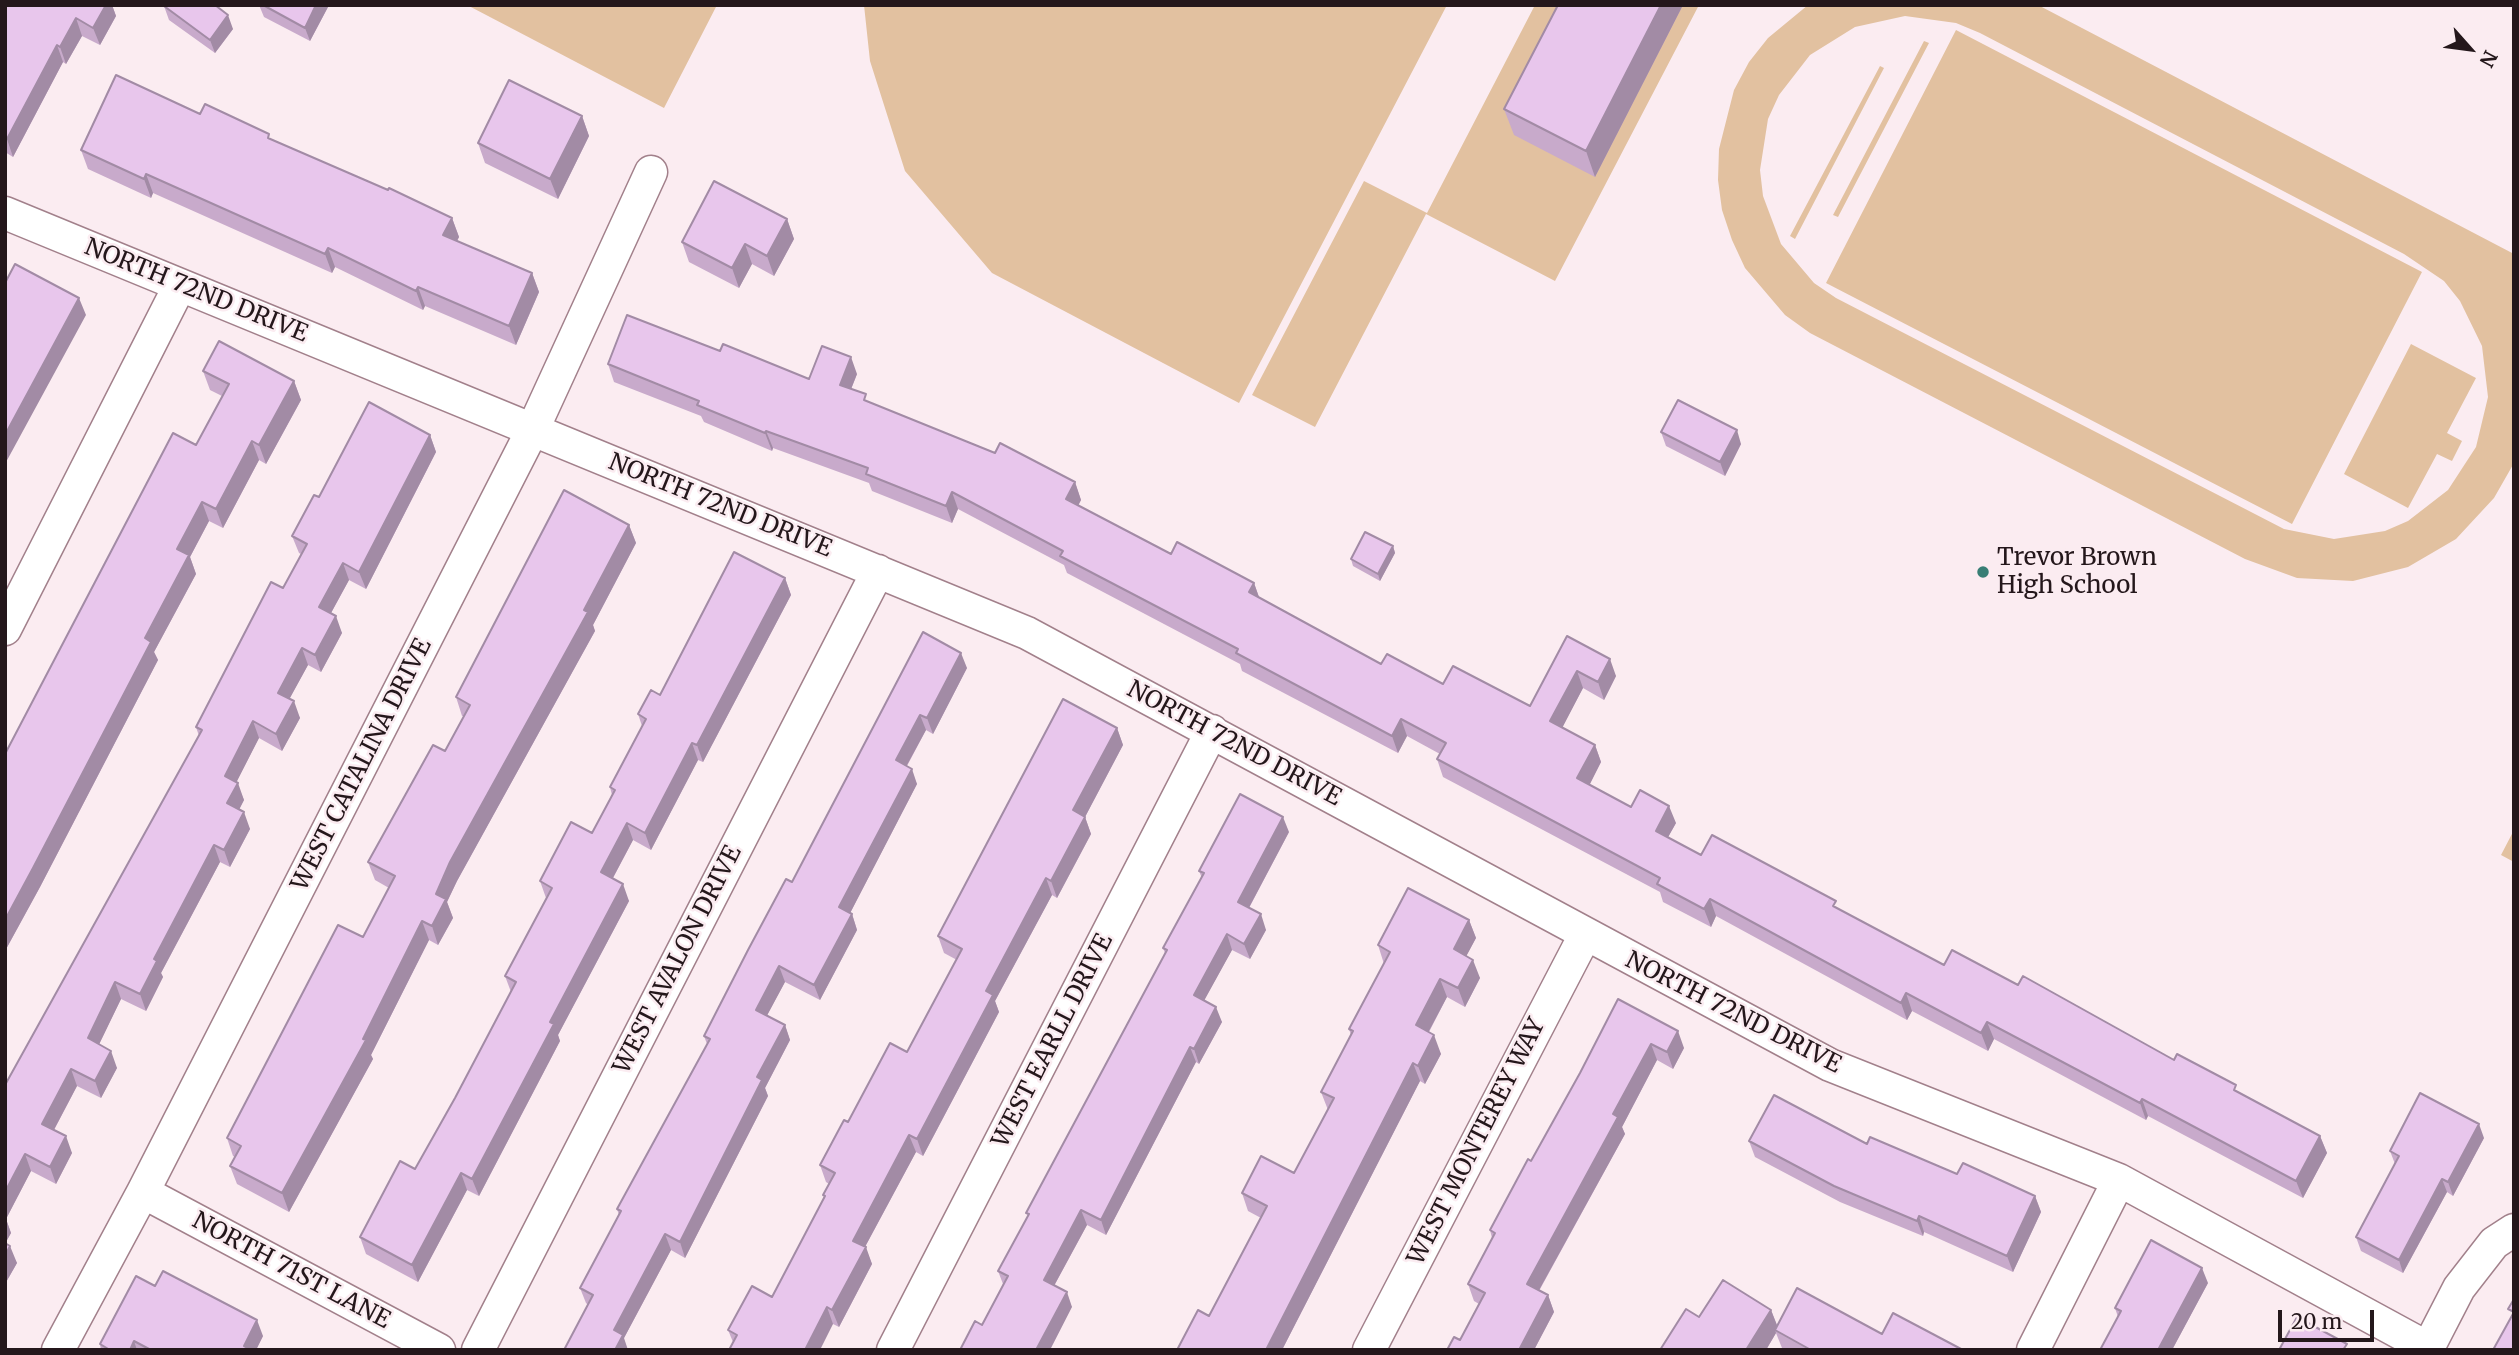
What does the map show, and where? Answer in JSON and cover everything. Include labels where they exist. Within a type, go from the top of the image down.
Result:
[{"type":"street","name":"WEST CATALINA DRIVE","points":[[58,1350],[144,1192],[533,429],[651,172]]},
{"type":"street","name":"NORTH 72ND DRIVE","points":[[5,213],[1027,633],[1830,1065],[2119,1180],[2428,1349]]},
{"type":"street","points":[[5,629],[180,285]]},
{"type":"street","name":"WEST AVALON DRIVE","points":[[478,1350],[878,571]]},
{"type":"street","name":"WEST EARLL DRIVE","points":[[893,1350],[1212,731]]},
{"type":"street","name":"WEST MONTEREY WAY","points":[[1370,1350],[1585,935]]},
{"type":"street","points":[[2033,1350],[2119,1180]]},
{"type":"street","name":"NORTH 71ST LANE","points":[[144,1192],[439,1350]]},
{"type":"street","points":[[2428,1349],[2459,1288],[2504,1237]]},
{"type":"shaded area","points":[[467,5],[717,5],[664,108]]},
{"type":"shaded area","points":[[864,5],[1447,5],[1239,403],[992,273],[905,171],[870,61]]},
{"type":"shaded area","points":[[1535,5],[1699,5],[1555,281],[1426,214],[1315,427],[1252,395],[1364,181],[1427,213]]},
{"type":"shaded area","points":[[1808,5],[2038,5],[2514,254],[2514,463],[2494,498],[2456,539],[2408,567],[2353,581],[2297,578],[2245,559],[1810,333],[1785,315],[1745,268],[1722,210],[1718,180],[1719,149],[1734,90],[1749,62],[1768,38]],"holes":[[[1905,16],[1956,23],[1980,33],[2404,254],[2444,281],[2460,301],[2482,346],[2488,397],[2476,447],[2448,490],[2408,521],[2385,531],[2334,539],[2284,529],[1836,298],[1814,283],[1781,244],[1763,196],[1760,170],[1768,119],[1779,95],[1810,55],[1855,27]]]},
{"type":"shaded area","points":[[1956,30],[2422,272],[2292,524],[1826,283]]},
{"type":"shaded area","points":[[1924,41],[1929,43],[1838,217],[1833,215]]},
{"type":"shaded area","points":[[1880,66],[1884,68],[1795,239],[1790,236]]},
{"type":"shaded area","points":[[2411,344],[2476,378],[2447,433],[2462,441],[2452,461],[2437,454],[2408,508],[2344,474]]},
{"type":"shaded area","points":[[2514,830],[2514,862],[2501,855]]},
{"type":"building","points":[[5,5],[106,5],[93,28],[76,18],[60,47],[57,45],[7,139],[5,139]]},
{"type":"building","points":[[164,5],[215,5],[228,15],[210,40]]},
{"type":"building","points":[[263,5],[316,5],[305,28]]},
{"type":"building","points":[[1558,5],[1661,5],[1586,151],[1504,109]]},
{"type":"building","points":[[116,75],[200,114],[205,104],[269,134],[268,138],[388,190],[389,188],[452,218],[443,235],[532,273],[509,326],[418,287],[416,291],[328,248],[325,254],[146,174],[144,179],[81,150]]},
{"type":"building","points":[[509,80],[582,116],[550,179],[478,143]]},
{"type":"building","points":[[714,181],[787,219],[767,256],[745,244],[732,268],[682,242]]},
{"type":"building","points":[[15,264],[79,298],[5,435],[5,283]]},
{"type":"building","points":[[627,315],[720,351],[723,344],[809,379],[822,346],[851,357],[840,385],[866,394],[864,400],[995,453],[1000,443],[1075,482],[1066,499],[1171,554],[1177,542],[1254,583],[1249,592],[1381,664],[1387,654],[1443,684],[1453,666],[1530,706],[1567,636],[1610,659],[1598,682],[1577,671],[1550,721],[1595,745],[1577,778],[1631,807],[1640,790],[1669,806],[1656,831],[1701,855],[1712,835],[1836,901],[1833,906],[1944,965],[1952,950],[2018,985],[2023,976],[2174,1060],[2177,1054],[2236,1085],[2234,1090],[2320,1136],[2296,1181],[2142,1099],[2140,1103],[1987,1022],[1981,1033],[1906,993],[1901,1003],[1710,899],[1704,909],[1657,884],[1660,878],[1437,759],[1446,743],[1401,719],[1392,736],[1236,653],[1238,649],[1060,556],[1063,551],[952,492],[946,506],[866,474],[868,468],[766,431],[765,433],[697,405],[699,401],[608,364]]},
{"type":"building","points":[[219,341],[294,381],[259,445],[252,441],[216,509],[202,502],[177,549],[189,555],[145,638],[151,642],[5,920],[5,754],[173,433],[196,445],[229,384],[203,371]]},
{"type":"building","points":[[1678,400],[1737,430],[1720,462],[1661,432]]},
{"type":"building","points":[[369,402],[430,435],[359,572],[343,563],[319,607],[336,616],[315,655],[302,648],[278,693],[294,701],[276,734],[253,721],[225,776],[238,783],[227,803],[244,812],[224,850],[214,845],[154,959],[157,961],[140,994],[115,982],[88,1038],[111,1051],[95,1081],[71,1069],[42,1124],[66,1136],[50,1167],[25,1154],[5,1192],[5,1085],[202,730],[196,727],[271,582],[283,588],[307,544],[292,536],[314,495],[319,497]]},
{"type":"building","points":[[564,490],[629,525],[584,610],[588,612],[450,862],[436,894],[446,899],[432,926],[422,921],[363,1039],[366,1040],[282,1193],[230,1166],[241,1146],[227,1138],[338,925],[363,937],[395,876],[368,862],[433,745],[445,751],[470,705],[456,697]]},
{"type":"building","points":[[1365,532],[1393,546],[1378,574],[1351,559]]},
{"type":"building","points":[[734,552],[785,578],[697,745],[692,743],[645,833],[627,823],[601,872],[623,884],[550,1022],[554,1024],[472,1179],[461,1173],[412,1265],[360,1237],[400,1161],[415,1169],[455,1098],[516,982],[505,976],[552,888],[540,881],[571,822],[592,833],[615,790],[610,787],[646,719],[638,714],[651,690],[660,695]]},
{"type":"building","points":[[923,632],[961,653],[927,718],[920,715],[896,760],[912,769],[839,907],[852,914],[814,985],[779,966],[756,1010],[785,1025],[757,1077],[762,1080],[680,1242],[665,1234],[614,1330],[623,1335],[615,1350],[564,1350],[593,1295],[580,1288],[621,1211],[617,1209],[710,1039],[704,1036],[748,950],[786,879],[792,882]]},
{"type":"building","points":[[1063,699],[1117,728],[1073,810],[1085,817],[1051,881],[1046,878],[986,991],[993,995],[917,1139],[909,1135],[853,1241],[866,1247],[832,1310],[827,1307],[805,1350],[729,1350],[737,1335],[728,1330],[752,1286],[772,1297],[825,1196],[823,1195],[835,1173],[820,1165],[844,1120],[848,1122],[890,1043],[907,1052],[962,949],[938,936]]},
{"type":"building","points":[[1240,794],[1283,817],[1238,902],[1261,914],[1244,944],[1227,934],[1194,995],[1216,1007],[1194,1049],[1190,1047],[1101,1220],[1081,1210],[1044,1280],[1067,1292],[1036,1350],[960,1350],[975,1321],[982,1325],[1008,1276],[998,1271],[1029,1214],[1026,1213],[1167,950],[1163,948],[1204,873],[1199,871]]},
{"type":"building","points":[[1408,888],[1469,920],[1454,949],[1473,960],[1458,988],[1440,979],[1416,1025],[1434,1035],[1418,1066],[1413,1063],[1267,1348],[1271,1350],[1177,1350],[1198,1310],[1209,1316],[1267,1206],[1242,1193],[1261,1156],[1294,1173],[1334,1098],[1321,1092],[1353,1031],[1349,1029],[1390,952],[1378,945]]},
{"type":"building","points":[[1618,999],[1678,1031],[1667,1052],[1651,1044],[1613,1114],[1618,1117],[1527,1284],[1548,1295],[1519,1350],[1447,1350],[1454,1337],[1460,1340],[1485,1293],[1468,1284],[1495,1233],[1490,1230],[1528,1159],[1531,1161],[1580,1073]]},
{"type":"building","points":[[2420,1093],[2479,1124],[2448,1182],[2442,1179],[2399,1260],[2356,1237],[2399,1156],[2390,1151]]},
{"type":"building","points":[[1774,1095],[1867,1144],[1870,1137],[1957,1174],[1963,1163],[2035,1196],[2007,1256],[1919,1216],[1917,1221],[1834,1186],[1749,1141]]},
{"type":"building","points":[[2151,1240],[2202,1268],[2158,1350],[2100,1350],[2121,1311],[2115,1308]]},
{"type":"building","points":[[5,1243],[10,1246],[5,1256]]},
{"type":"building","points":[[163,1271],[257,1320],[244,1346],[252,1350],[151,1350],[134,1341],[130,1350],[110,1350],[100,1344],[136,1276],[155,1286]]},
{"type":"building","points":[[1723,1280],[1771,1310],[1746,1350],[1660,1350],[1686,1309],[1699,1317]]},
{"type":"building","points":[[1797,1288],[1882,1334],[1893,1313],[1963,1350],[1811,1350],[1775,1330]]},
{"type":"building","points":[[2514,1299],[2514,1312],[2508,1309]]},
{"type":"building","points":[[2514,1312],[2514,1350],[2493,1350]]},
{"type":"building","points":[[2297,1317],[2347,1344],[2343,1350],[2279,1350]]},
{"type":"place","name":"Trevor Brown High School","points":[[1983,572]]}]
